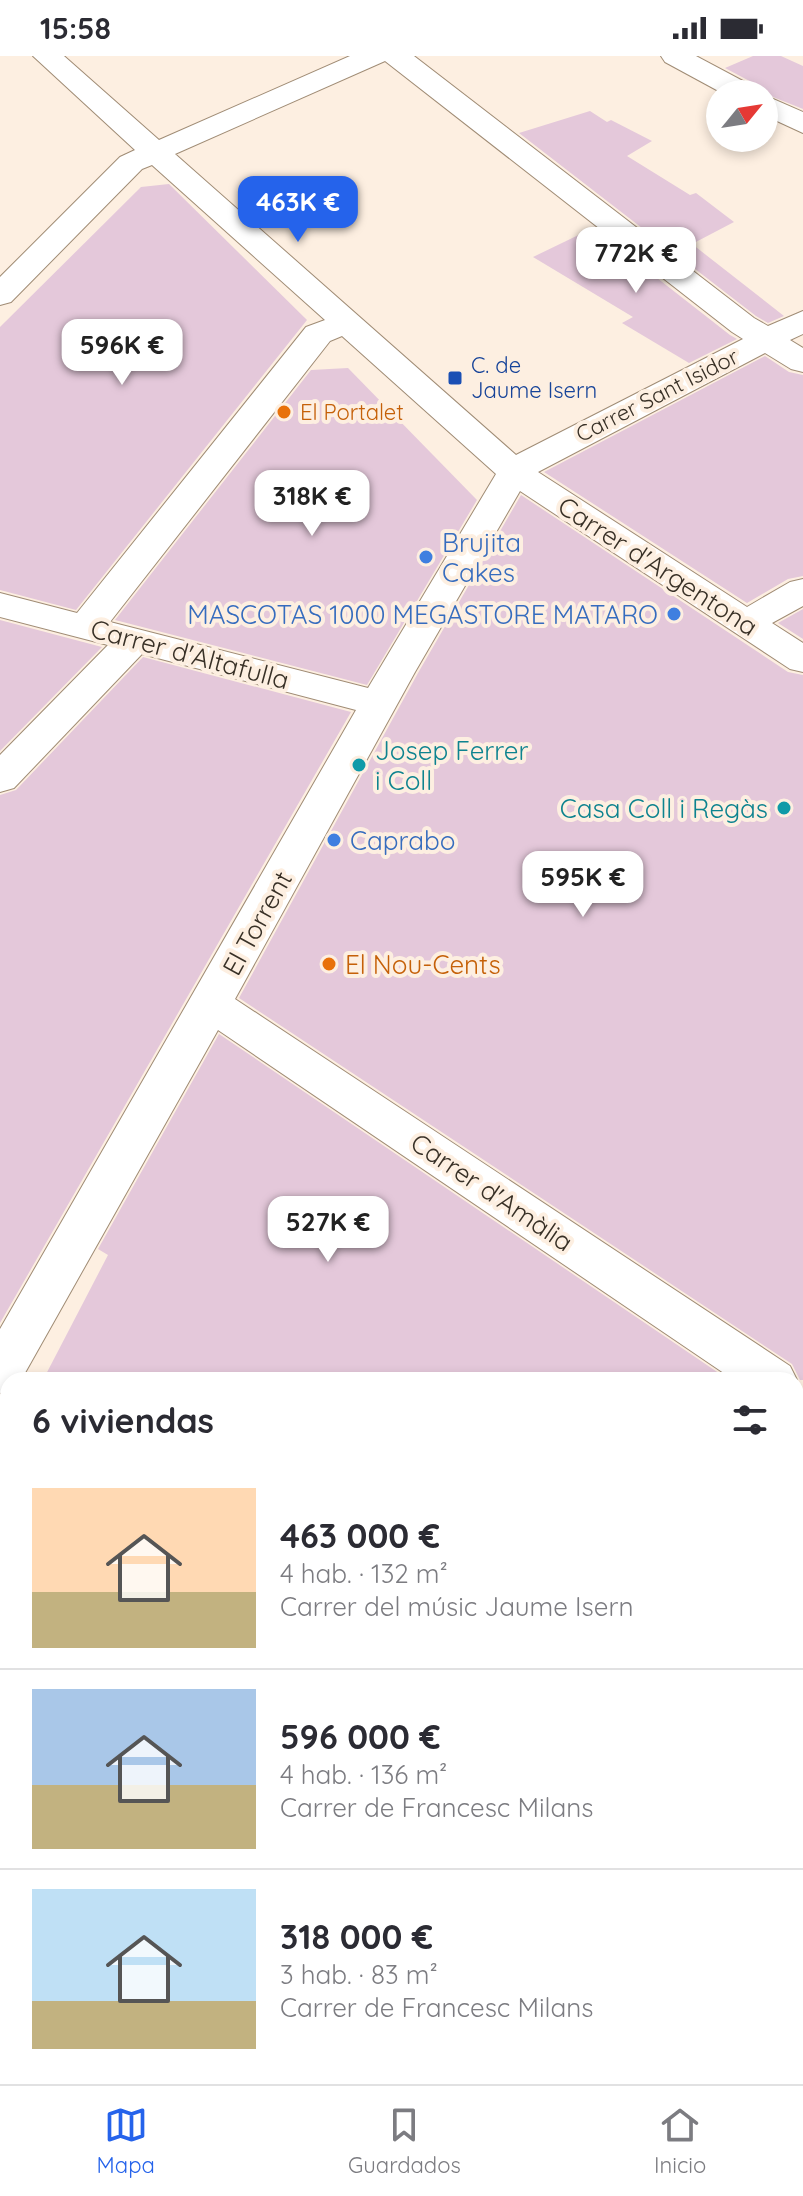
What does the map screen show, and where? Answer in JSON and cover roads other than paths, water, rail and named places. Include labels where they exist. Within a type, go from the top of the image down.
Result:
[{"type":"street","name":"Carrer d'Argentona","points":[[47,56],[514,472],[803,660]]},
{"type":"street","points":[[0,295],[13,263],[131,163],[374,56]]},
{"type":"street","points":[[396,56],[766,340],[803,362]]},
{"type":"street","points":[[675,56],[720,80]]},
{"type":"street","points":[[778,111],[803,124]]},
{"type":"street","name":"Carrer Sant Isidor","points":[[514,472],[540,455],[803,321]]},
{"type":"street","points":[[86,627],[318,334],[345,324]]},
{"type":"street","name":"El Torrent","points":[[1,1372],[379,703],[514,472]]},
{"type":"street","points":[[747,622],[803,590]]},
{"type":"street","name":"Carrer d'Altafulla","points":[[0,605],[379,703]]},
{"type":"street","points":[[0,779],[134,640]]},
{"type":"street","name":"Carrer d'Amàlia","points":[[211,1004],[761,1372]]},
{"type":"place","name":"C. de Jaume Isern","points":[[455,378]]},
{"type":"place","name":"El Portalet","points":[[284,412]]},
{"type":"place","name":"Brujita Cakes","points":[[426,557]]},
{"type":"place","name":"MASCOTAS 1000 MEGASTORE MATARO","points":[[674,614]]},
{"type":"place","name":"Josep Ferrer i Coll","points":[[359,765]]},
{"type":"place","name":"Casa Coll i Regàs","points":[[784,808]]},
{"type":"place","name":"Caprabo","points":[[334,840]]},
{"type":"place","name":"El Nou-Cents","points":[[329,964]]}]
